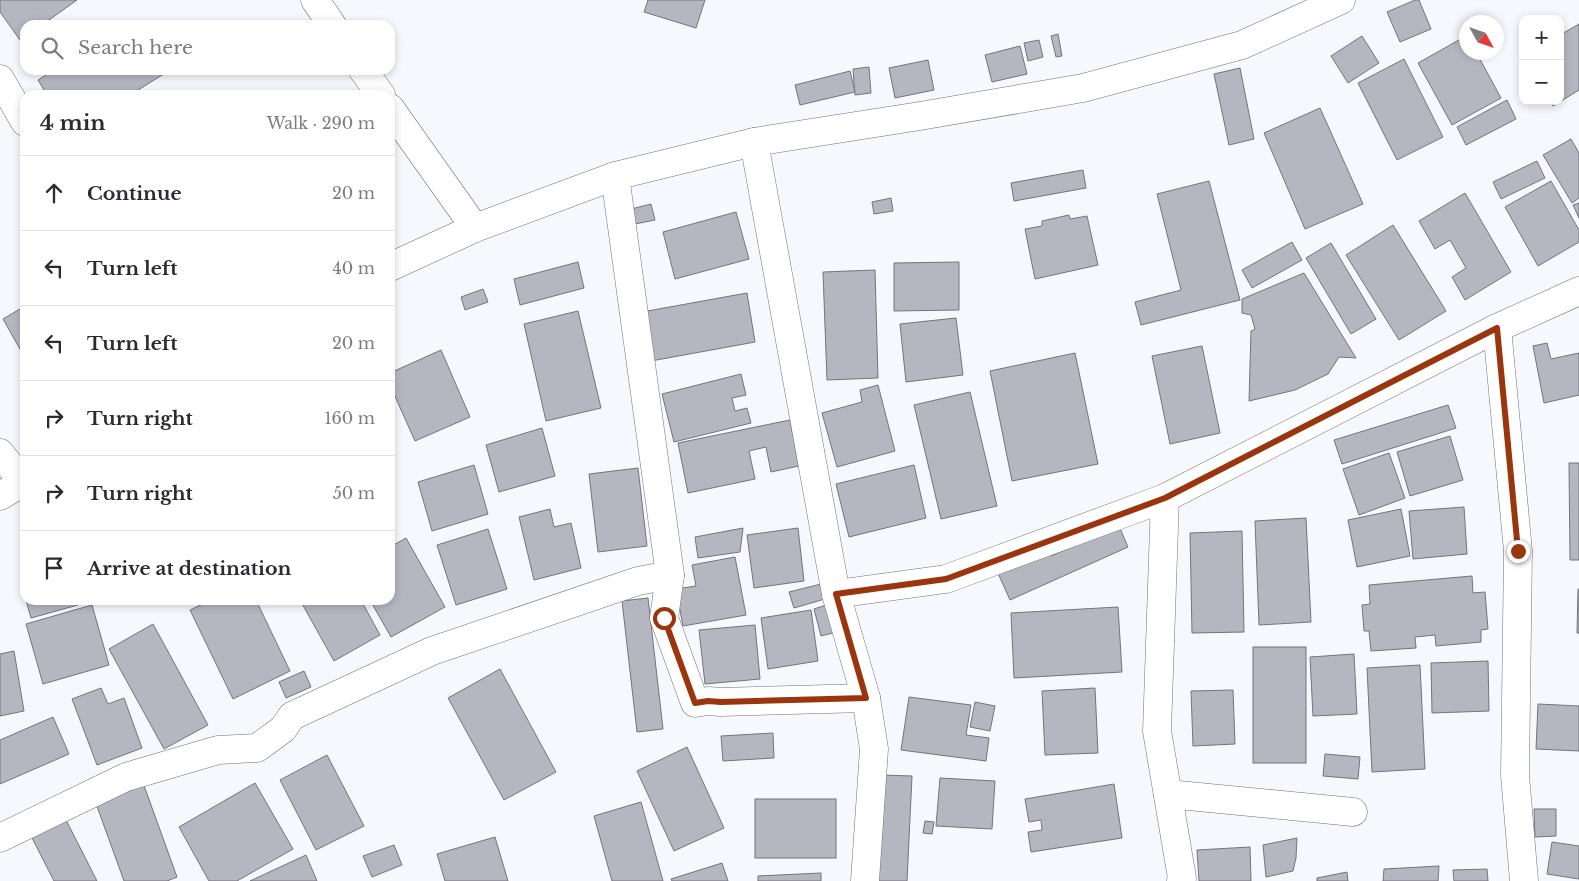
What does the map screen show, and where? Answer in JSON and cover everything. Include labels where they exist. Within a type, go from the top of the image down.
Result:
[{"type":"street","points":[[315,0],[329,20]]},
{"type":"street","points":[[395,265],[475,228],[615,176],[754,142],[911,118],[1083,88],[1242,45],[1341,0]]},
{"type":"street","points":[[367,75],[377,90]]},
{"type":"street","points":[[0,79],[20,113]]},
{"type":"street","points":[[395,115],[475,228]]},
{"type":"street","points":[[754,142],[836,594],[866,698],[874,749],[865,881]]},
{"type":"street","points":[[615,176],[670,575],[664,618],[695,703],[708,701],[866,698]]},
{"type":"street","points":[[836,594],[946,579],[1165,498],[1497,328],[1579,292]]},
{"type":"street","points":[[1497,328],[1518,551],[1515,775],[1524,881]]},
{"type":"street","points":[[0,453],[20,477]]},
{"type":"street","points":[[0,496],[20,484]]},
{"type":"street","points":[[1165,498],[1157,731],[1181,881]]},
{"type":"street","points":[[0,838],[126,776],[218,750],[257,748],[283,729],[292,716],[432,652],[638,581],[670,575]]},
{"type":"street","points":[[1168,794],[1353,812]]},
{"type":"building","points":[[0,0],[77,0],[49,20],[20,20],[20,40],[0,12]]},
{"type":"building","points":[[648,0],[705,0],[696,28],[644,12]]},
{"type":"building","points":[[1419,0],[1431,29],[1400,42],[1387,12]]},
{"type":"building","points":[[1579,24],[1579,90],[1564,99],[1564,60],[1564,33]]},
{"type":"building","points":[[1058,34],[1062,56],[1056,57],[1051,36]]},
{"type":"building","points":[[1362,36],[1379,63],[1348,83],[1331,56]]},
{"type":"building","points":[[1039,40],[1043,57],[1028,61],[1024,43]]},
{"type":"building","points":[[1459,40],[1459,60],[1480,60],[1501,98],[1452,125],[1418,63]]},
{"type":"building","points":[[1020,46],[1027,74],[992,82],[985,55]]},
{"type":"building","points":[[1404,59],[1443,137],[1397,160],[1358,83]]},
{"type":"building","points":[[928,60],[934,90],[895,98],[889,68]]},
{"type":"building","points":[[869,67],[871,93],[855,95],[853,69]]},
{"type":"building","points":[[1240,68],[1254,139],[1229,145],[1214,74]]},
{"type":"building","points":[[850,71],[855,92],[800,105],[795,85]]},
{"type":"building","points":[[46,75],[162,75],[138,90],[44,90],[38,80]]},
{"type":"building","points":[[1507,100],[1516,119],[1466,145],[1457,127]]},
{"type":"building","points":[[1320,108],[1363,204],[1305,229],[1264,133]]},
{"type":"building","points":[[1571,139],[1579,153],[1579,198],[1572,203],[1543,155]]},
{"type":"building","points":[[1537,161],[1545,178],[1501,199],[1493,182]]},
{"type":"building","points":[[1083,170],[1086,188],[1014,201],[1011,183]]},
{"type":"building","points":[[1209,181],[1240,300],[1141,325],[1135,302],[1181,290],[1157,194]]},
{"type":"building","points":[[1551,181],[1579,230],[1579,242],[1538,266],[1505,207]]},
{"type":"building","points":[[1465,193],[1511,272],[1465,300],[1452,277],[1466,268],[1450,240],[1435,249],[1419,221]]},
{"type":"building","points":[[891,198],[893,211],[874,214],[872,202]]},
{"type":"building","points":[[1579,203],[1579,218],[1573,205]]},
{"type":"building","points":[[651,204],[655,220],[630,225],[627,210]]},
{"type":"building","points":[[736,212],[749,259],[675,279],[663,232]]},
{"type":"building","points":[[1069,215],[1070,219],[1087,216],[1098,265],[1035,279],[1025,229],[1042,226],[1042,221]]},
{"type":"building","points":[[1393,225],[1446,311],[1399,340],[1346,255]]},
{"type":"building","points":[[1292,242],[1302,260],[1252,288],[1242,270]]},
{"type":"building","points":[[1331,243],[1376,319],[1351,334],[1306,258]]},
{"type":"building","points":[[578,262],[584,288],[520,305],[514,279]]},
{"type":"building","points":[[959,262],[959,310],[894,311],[894,263]]},
{"type":"building","points":[[875,270],[878,378],[827,380],[823,272]]},
{"type":"building","points":[[1304,273],[1356,358],[1339,357],[1328,374],[1295,390],[1249,401],[1251,331],[1255,329],[1251,315],[1242,313],[1242,299]]},
{"type":"building","points":[[483,289],[488,302],[465,310],[461,297]]},
{"type":"building","points":[[747,293],[755,342],[651,361],[642,312]]},
{"type":"building","points":[[20,309],[20,349],[3,319]]},
{"type":"building","points":[[578,311],[601,408],[546,421],[524,324]]},
{"type":"building","points":[[956,318],[963,375],[906,382],[900,324]]},
{"type":"building","points":[[1547,343],[1551,359],[1579,353],[1579,395],[1544,403],[1533,346]]},
{"type":"building","points":[[1202,346],[1220,433],[1170,444],[1152,356]]},
{"type":"building","points":[[441,350],[470,417],[415,441],[395,396],[395,371]]},
{"type":"building","points":[[1075,353],[1098,464],[1012,481],[990,371]]},
{"type":"building","points":[[741,374],[746,395],[732,398],[735,411],[747,408],[751,423],[674,442],[662,394]]},
{"type":"building","points":[[878,385],[895,451],[837,467],[822,413],[862,402],[860,390]]},
{"type":"building","points":[[970,392],[997,506],[941,519],[914,405]]},
{"type":"building","points":[[1448,405],[1456,428],[1342,464],[1334,440]]},
{"type":"building","points":[[790,420],[799,466],[771,472],[766,447],[749,451],[755,479],[688,493],[678,443]]},
{"type":"building","points":[[542,428],[555,476],[499,492],[486,445]]},
{"type":"building","points":[[1450,436],[1463,480],[1410,496],[1397,452]]},
{"type":"building","points":[[1389,453],[1405,498],[1359,515],[1343,469]]},
{"type":"building","points":[[1569,463],[1579,463],[1579,560],[1570,560]]},
{"type":"building","points":[[474,465],[488,514],[432,531],[418,482]]},
{"type":"building","points":[[914,465],[926,518],[849,537],[836,484]]},
{"type":"building","points":[[638,468],[647,546],[598,552],[589,474]]},
{"type":"building","points":[[1464,507],[1467,554],[1413,559],[1409,511]]},
{"type":"building","points":[[550,509],[554,527],[571,523],[581,568],[534,580],[519,517]]},
{"type":"building","points":[[1401,509],[1410,556],[1357,567],[1348,520]]},
{"type":"building","points":[[1306,518],[1311,622],[1259,625],[1255,521]]},
{"type":"building","points":[[1119,526],[1128,547],[1010,600],[997,571],[1047,548],[1051,556]]},
{"type":"building","points":[[743,528],[740,552],[698,558],[695,537]]},
{"type":"building","points":[[798,528],[804,581],[754,588],[747,535]]},
{"type":"building","points":[[488,529],[507,589],[456,605],[437,545]]},
{"type":"building","points":[[1242,531],[1244,632],[1192,633],[1190,533]]},
{"type":"building","points":[[406,538],[445,607],[391,637],[373,605],[395,605],[395,544]]},
{"type":"building","points":[[735,557],[746,615],[683,626],[676,589],[696,586],[692,565]]},
{"type":"building","points":[[1472,576],[1473,593],[1485,592],[1488,629],[1481,630],[1481,642],[1436,646],[1435,635],[1415,637],[1416,648],[1371,651],[1369,631],[1364,631],[1362,605],[1370,604],[1369,585]]},
{"type":"building","points":[[821,584],[825,599],[794,608],[789,592]]},
{"type":"building","points":[[1578,589],[1579,633],[1577,633]]},
{"type":"building","points":[[648,598],[663,729],[637,732],[622,601]]},
{"type":"building","points":[[829,604],[837,632],[821,636],[814,609]]},
{"type":"building","points":[[27,605],[78,605],[31,618]]},
{"type":"building","points":[[92,605],[109,665],[43,684],[26,624]]},
{"type":"building","points":[[200,605],[258,605],[290,671],[233,699],[190,610]]},
{"type":"building","points":[[303,605],[364,605],[380,635],[334,661]]},
{"type":"building","points":[[1118,607],[1122,672],[1014,678],[1011,613]]},
{"type":"building","points":[[811,610],[818,661],[768,669],[761,618]]},
{"type":"building","points":[[153,624],[208,725],[164,749],[109,649]]},
{"type":"building","points":[[755,625],[760,679],[705,684],[699,630]]},
{"type":"building","points":[[1253,647],[1306,647],[1306,763],[1253,763]]},
{"type":"building","points":[[14,651],[24,711],[0,716],[0,654]]},
{"type":"building","points":[[1354,654],[1357,714],[1313,716],[1310,657]]},
{"type":"building","points":[[1488,661],[1489,711],[1432,713],[1431,663]]},
{"type":"building","points":[[1420,665],[1425,769],[1372,772],[1367,668]]},
{"type":"building","points":[[500,669],[556,772],[504,800],[448,698]]},
{"type":"building","points":[[304,671],[311,687],[286,698],[279,682]]},
{"type":"building","points":[[101,688],[108,704],[124,698],[142,748],[97,765],[72,699]]},
{"type":"building","points":[[1095,688],[1098,753],[1045,755],[1042,691]]},
{"type":"building","points":[[1233,690],[1235,744],[1193,746],[1191,691]]},
{"type":"building","points":[[909,697],[971,705],[966,735],[989,738],[986,761],[901,750]]},
{"type":"building","points":[[975,702],[995,706],[990,731],[970,727]]},
{"type":"building","points":[[1538,704],[1579,706],[1579,751],[1536,749]]},
{"type":"building","points":[[53,717],[69,754],[0,784],[0,740]]},
{"type":"building","points":[[773,733],[774,758],[723,761],[721,736]]},
{"type":"building","points":[[687,747],[724,828],[674,851],[637,771]]},
{"type":"building","points":[[1325,754],[1360,757],[1358,779],[1323,776]]},
{"type":"building","points":[[327,755],[364,826],[316,850],[280,780]]},
{"type":"building","points":[[881,775],[912,776],[907,881],[877,881]]},
{"type":"building","points":[[940,778],[995,781],[992,829],[936,826]]},
{"type":"building","points":[[142,780],[177,877],[167,881],[124,881],[94,798]]},
{"type":"building","points":[[255,783],[293,849],[237,881],[209,881],[179,827]]},
{"type":"building","points":[[1114,784],[1122,838],[1031,852],[1028,832],[1042,830],[1041,820],[1029,822],[1025,799]]},
{"type":"building","points":[[755,799],[836,799],[836,858],[755,858]]},
{"type":"building","points":[[641,802],[663,881],[612,881],[594,816]]},
{"type":"building","points":[[1534,809],[1556,809],[1556,836],[1535,837]]},
{"type":"building","points":[[62,812],[97,881],[54,881],[28,830]]},
{"type":"building","points":[[925,821],[934,822],[932,834],[923,833]]},
{"type":"building","points":[[495,837],[508,881],[445,881],[437,854]]},
{"type":"building","points":[[1297,838],[1293,871],[1266,877],[1263,845]]},
{"type":"building","points":[[1552,842],[1579,846],[1579,879],[1547,874]]},
{"type":"building","points":[[394,845],[402,865],[372,877],[363,856]]},
{"type":"building","points":[[1250,847],[1251,881],[1199,881],[1197,850]]},
{"type":"building","points":[[306,855],[317,881],[250,881]]},
{"type":"building","points":[[722,863],[728,881],[672,881],[671,879]]},
{"type":"building","points":[[1439,866],[1438,881],[1383,881],[1384,869]]},
{"type":"building","points":[[1487,869],[1488,881],[1454,881],[1453,870]]},
{"type":"building","points":[[1347,872],[1348,881],[1317,881],[1317,878]]},
{"type":"building","points":[[821,873],[821,881],[758,881],[758,876]]},
{"type":"route","points":[[664,618],[695,703],[708,701],[866,698],[836,594],[946,579],[1165,498],[1497,328],[1518,551]]}]
